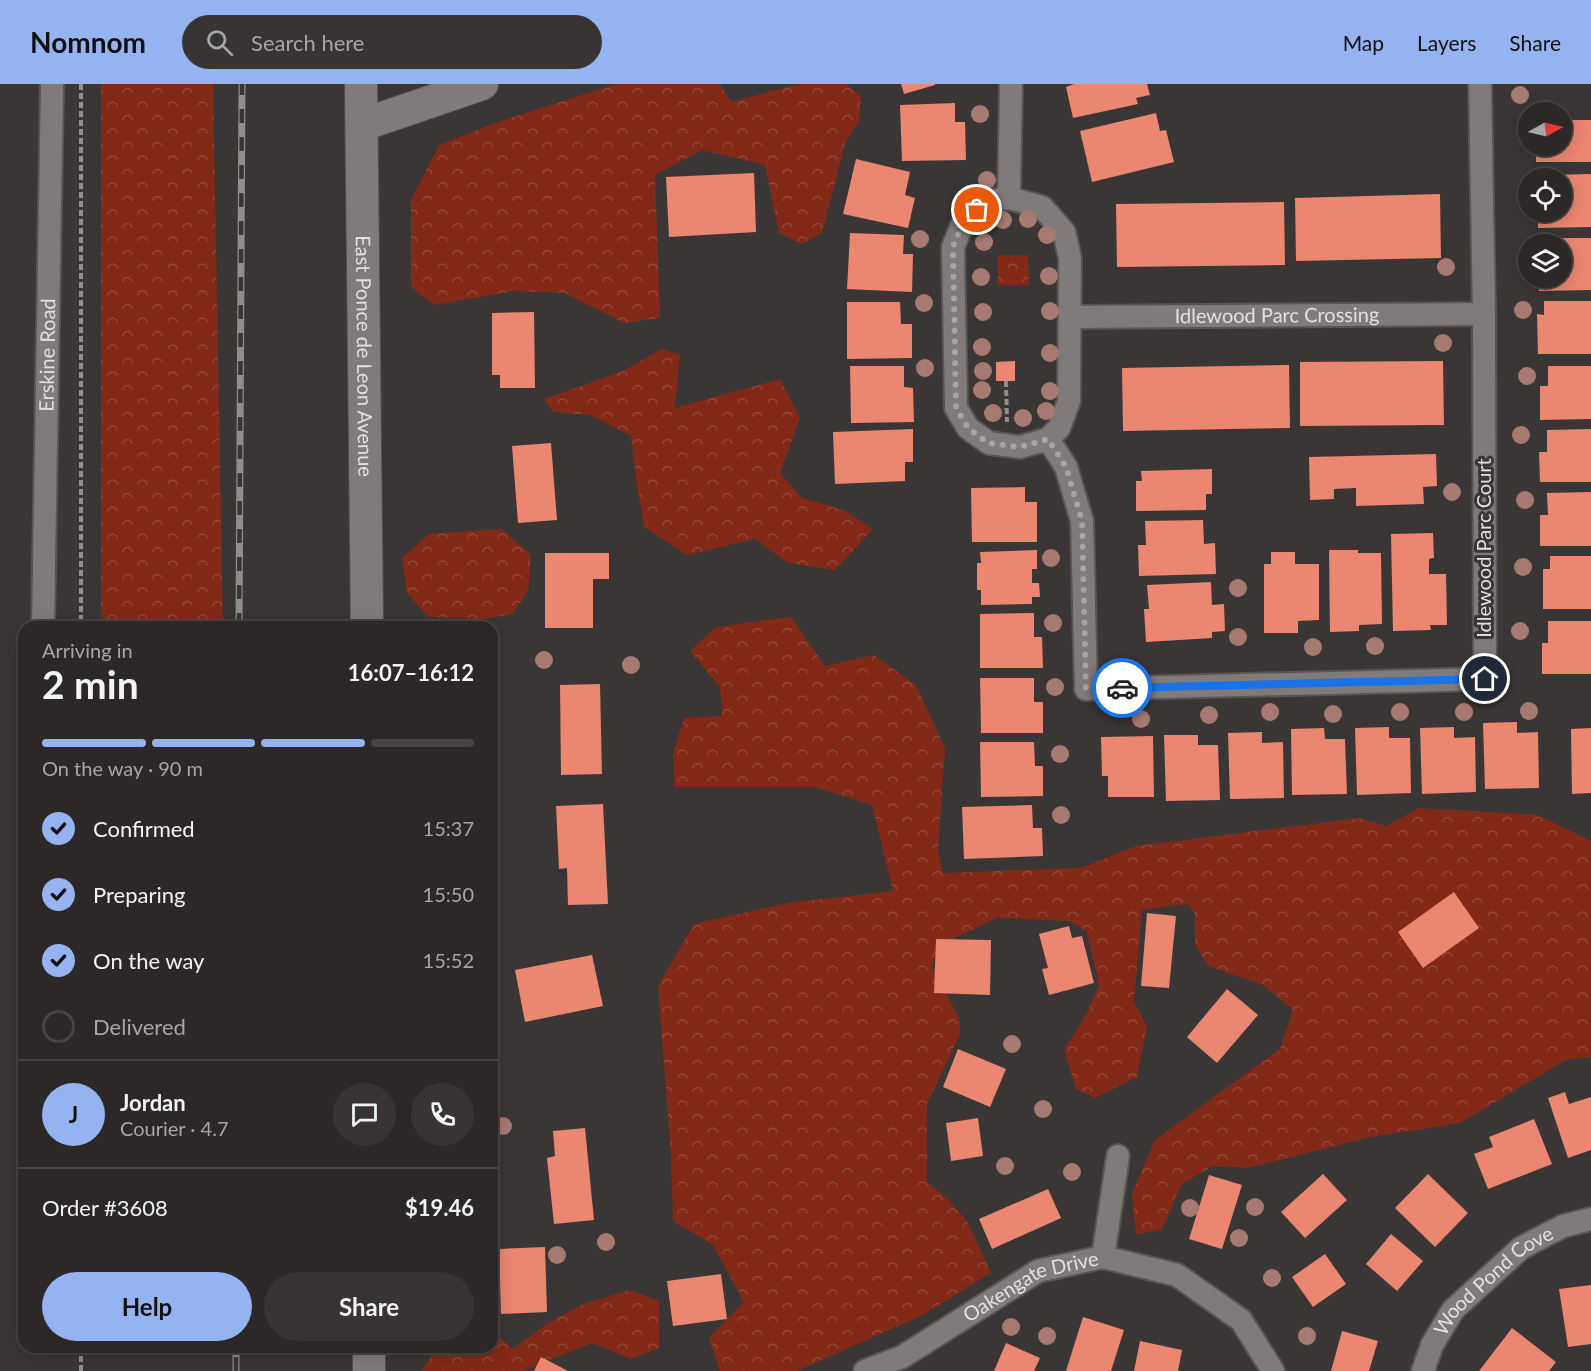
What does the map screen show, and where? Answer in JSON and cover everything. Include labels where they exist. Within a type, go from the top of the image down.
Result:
[{"type":"main road","name":"East Ponce de Leon Avenue","points":[[361,84],[367,621]]},
{"type":"main road","points":[[362,125],[482,84]]},
{"type":"main road","points":[[369,1353],[369,1371]]},
{"type":"street","name":"Erskine Road","points":[[43,621],[52,84]]},
{"type":"street","points":[[1009,198],[1011,84]]},
{"type":"street","name":"Idlewood Parc Court","points":[[1048,439],[1066,467],[1082,521],[1086,689],[1485,679],[1484,314],[1480,84]]},
{"type":"street","points":[[1009,198],[1042,207],[1064,232],[1070,258],[1071,317],[1069,401],[1059,428],[1048,439],[1020,447],[988,443],[968,428],[956,408],[953,247],[965,218],[990,201],[1009,198]]},
{"type":"street","name":"Idlewood Parc Crossing","points":[[1071,317],[1484,314]]},
{"type":"street","points":[[1103,1257],[1118,1156]]},
{"type":"street","name":"Wood Pond Cove","points":[[1423,1371],[1432,1345],[1453,1310],[1521,1248],[1563,1226],[1591,1219]]},
{"type":"street","name":"Oakengate Drive","points":[[865,1371],[902,1357],[1038,1271],[1103,1257],[1178,1275],[1241,1320],[1273,1371]]},
{"type":"path","points":[[81,84],[81,621]]},
{"type":"path","points":[[1006,381],[1007,431]]},
{"type":"path","points":[[81,1353],[81,1371]]},
{"type":"green space","points":[[101,84],[213,84],[223,621],[101,621]]},
{"type":"green space","points":[[616,84],[720,84],[731,102],[799,84],[846,84],[861,96],[859,121],[845,143],[822,233],[802,244],[779,233],[765,165],[702,150],[655,175],[660,318],[624,323],[564,293],[514,291],[434,305],[411,287],[411,200],[439,145],[495,123]]},
{"type":"green space","points":[[998,255],[1028,255],[1029,285],[998,285]]},
{"type":"green space","points":[[662,349],[680,355],[675,408],[780,379],[800,418],[780,473],[802,498],[844,510],[873,529],[835,570],[788,563],[755,539],[687,555],[644,527],[631,436],[590,415],[553,412],[544,399],[623,371]]},
{"type":"green space","points":[[502,529],[531,555],[528,591],[513,614],[482,619],[428,617],[407,593],[402,558],[429,534]]},
{"type":"green space","points":[[791,617],[825,666],[874,655],[916,685],[945,748],[938,849],[943,873],[1081,868],[1136,846],[1359,818],[1386,826],[1419,808],[1538,815],[1591,841],[1591,1057],[1566,1060],[1460,1123],[1371,1137],[1248,1168],[1212,1166],[1181,1185],[1162,1230],[1136,1234],[1132,1194],[1155,1140],[1280,1049],[1293,1010],[1263,985],[1208,966],[1195,944],[1195,914],[1188,904],[1142,910],[1134,1002],[1147,1026],[1137,1077],[1095,1098],[1076,1089],[1064,1050],[1087,1013],[1099,985],[1087,932],[1070,921],[997,918],[938,946],[932,967],[960,1020],[960,1034],[927,1104],[927,1182],[949,1200],[967,1221],[991,1273],[923,1315],[797,1371],[720,1371],[709,1338],[744,1302],[713,1245],[673,1221],[671,1154],[658,986],[694,924],[788,903],[893,891],[872,805],[814,787],[674,787],[673,753],[684,718],[722,716],[720,687],[690,651],[716,627]]},
{"type":"green space","points":[[630,1290],[659,1301],[659,1348],[631,1359],[592,1343],[522,1371],[421,1371],[434,1353],[498,1353],[498,1335],[513,1349],[548,1323],[583,1304]]},
{"type":"building","points":[[901,84],[935,84],[935,85],[904,94]]},
{"type":"building","points":[[1074,84],[1147,84],[1150,95],[1136,98],[1138,104],[1073,118],[1066,87]]},
{"type":"building","points":[[955,103],[955,122],[965,122],[966,160],[902,161],[900,105]]},
{"type":"building","points":[[1156,113],[1160,131],[1166,130],[1174,162],[1092,182],[1080,131]]},
{"type":"building","points":[[1572,120],[1591,120],[1591,162],[1536,162],[1536,156],[1572,156]]},
{"type":"building","points":[[856,159],[910,172],[905,195],[915,198],[908,228],[843,214]]},
{"type":"building","points":[[754,173],[756,232],[669,237],[666,177]]},
{"type":"building","points":[[1572,174],[1591,174],[1591,227],[1538,228],[1538,222],[1572,222]]},
{"type":"building","points":[[1440,194],[1441,258],[1296,261],[1295,198]]},
{"type":"building","points":[[1284,202],[1285,265],[1117,267],[1116,204]]},
{"type":"building","points":[[850,233],[904,235],[903,254],[913,254],[912,292],[847,289]]},
{"type":"building","points":[[1572,238],[1591,238],[1591,290],[1539,291],[1539,288],[1572,288]]},
{"type":"building","points":[[1544,301],[1591,301],[1591,354],[1538,354],[1537,314],[1544,315]]},
{"type":"building","points":[[847,302],[900,302],[901,324],[912,324],[912,358],[847,359]]},
{"type":"building","points":[[534,312],[535,388],[500,388],[500,375],[492,375],[492,313]]},
{"type":"building","points":[[1015,361],[1015,381],[996,381],[996,362]]},
{"type":"building","points":[[1443,361],[1444,425],[1300,426],[1300,362]]},
{"type":"building","points":[[1289,365],[1290,428],[1123,431],[1122,368]]},
{"type":"building","points":[[850,366],[904,366],[904,387],[913,388],[914,422],[851,423]]},
{"type":"building","points":[[1548,366],[1591,366],[1591,419],[1540,420],[1540,386],[1548,386]]},
{"type":"building","points":[[913,429],[913,462],[905,462],[905,481],[835,484],[833,432]]},
{"type":"building","points":[[1591,429],[1591,482],[1540,482],[1539,452],[1547,452],[1547,430]]},
{"type":"building","points":[[551,443],[557,520],[518,523],[512,446]]},
{"type":"building","points":[[1436,454],[1437,486],[1423,487],[1424,504],[1356,506],[1356,488],[1334,489],[1334,499],[1310,500],[1309,457]]},
{"type":"building","points":[[1212,469],[1212,494],[1206,494],[1206,510],[1136,511],[1136,481],[1142,481],[1141,471]]},
{"type":"building","points":[[1025,487],[1025,502],[1037,502],[1037,542],[972,542],[971,488]]},
{"type":"building","points":[[1591,492],[1591,546],[1540,546],[1540,515],[1548,515],[1547,493]]},
{"type":"building","points":[[1203,520],[1204,544],[1215,543],[1216,574],[1139,576],[1138,545],[1146,545],[1145,521]]},
{"type":"building","points":[[1433,533],[1434,558],[1429,559],[1429,574],[1446,574],[1447,625],[1430,625],[1431,630],[1393,631],[1391,534]]},
{"type":"building","points":[[1037,550],[1037,569],[1032,569],[1032,583],[1039,583],[1040,597],[1032,597],[1032,604],[981,605],[981,590],[977,590],[977,563],[981,563],[980,552]]},
{"type":"building","points":[[1329,550],[1381,553],[1382,624],[1359,625],[1359,631],[1330,632]]},
{"type":"building","points":[[1271,552],[1295,552],[1295,564],[1319,564],[1319,620],[1298,621],[1298,633],[1264,633],[1264,564],[1271,564]]},
{"type":"building","points":[[545,553],[609,553],[609,579],[593,579],[593,628],[545,628]]},
{"type":"building","points":[[1550,556],[1591,556],[1591,609],[1543,609],[1543,569],[1550,569]]},
{"type":"building","points":[[1211,582],[1212,605],[1224,604],[1225,631],[1212,632],[1212,638],[1146,642],[1144,609],[1149,609],[1147,585]]},
{"type":"building","points":[[1034,613],[1034,637],[1042,637],[1043,668],[980,668],[980,614]]},
{"type":"building","points":[[1548,621],[1591,621],[1591,674],[1542,674],[1542,643],[1548,643]]},
{"type":"building","points":[[980,678],[1034,678],[1034,702],[1043,702],[1043,733],[981,733]]},
{"type":"building","points":[[600,684],[602,774],[561,775],[560,685]]},
{"type":"building","points":[[1517,722],[1517,733],[1538,732],[1539,788],[1485,789],[1483,723]]},
{"type":"building","points":[[1389,727],[1389,738],[1410,738],[1411,793],[1357,795],[1355,728]]},
{"type":"building","points":[[1454,727],[1454,738],[1475,737],[1476,792],[1422,794],[1420,728]]},
{"type":"building","points":[[1324,728],[1325,739],[1345,739],[1347,794],[1292,795],[1291,729]]},
{"type":"building","points":[[1591,728],[1591,793],[1572,794],[1571,729]]},
{"type":"building","points":[[1262,732],[1262,743],[1283,742],[1284,798],[1230,799],[1228,733]]},
{"type":"building","points":[[1164,735],[1198,735],[1198,745],[1218,745],[1220,800],[1166,801]]},
{"type":"building","points":[[1153,736],[1154,797],[1108,797],[1108,776],[1102,776],[1101,737]]},
{"type":"building","points":[[980,742],[1034,742],[1035,766],[1043,766],[1043,796],[981,797]]},
{"type":"building","points":[[603,804],[608,904],[568,905],[567,868],[559,869],[556,806]]},
{"type":"building","points":[[1032,805],[1033,828],[1042,828],[1043,856],[964,859],[962,807]]},
{"type":"building","points":[[1454,892],[1479,928],[1423,968],[1398,932]]},
{"type":"building","points":[[1147,913],[1176,916],[1169,988],[1141,986]]},
{"type":"building","points":[[1069,926],[1072,938],[1082,936],[1094,983],[1049,995],[1042,969],[1048,968],[1039,934]]},
{"type":"building","points":[[936,939],[991,940],[990,995],[934,993]]},
{"type":"building","points":[[592,955],[603,1006],[525,1022],[515,970]]},
{"type":"building","points":[[1227,989],[1258,1015],[1217,1063],[1187,1037]]},
{"type":"building","points":[[958,1049],[1006,1069],[990,1107],[943,1087]]},
{"type":"building","points":[[1565,1092],[1569,1104],[1591,1097],[1591,1150],[1568,1158],[1548,1098]]},
{"type":"building","points":[[978,1118],[983,1156],[951,1161],[946,1123]]},
{"type":"building","points":[[1534,1119],[1552,1164],[1488,1189],[1474,1154],[1493,1147],[1489,1137]]},
{"type":"building","points":[[585,1128],[594,1220],[554,1224],[547,1158],[555,1156],[553,1131]]},
{"type":"building","points":[[1323,1174],[1347,1200],[1305,1238],[1281,1212]]},
{"type":"building","points":[[1428,1174],[1468,1213],[1435,1247],[1395,1208]]},
{"type":"building","points":[[1209,1175],[1242,1185],[1222,1249],[1189,1239]]},
{"type":"building","points":[[1048,1189],[1061,1218],[992,1249],[979,1219]]},
{"type":"building","points":[[1391,1234],[1423,1261],[1397,1291],[1366,1264]]},
{"type":"building","points":[[545,1247],[547,1312],[501,1314],[499,1249]]},
{"type":"building","points":[[1325,1254],[1346,1284],[1313,1307],[1292,1277]]},
{"type":"building","points":[[721,1274],[727,1319],[673,1326],[667,1281]]},
{"type":"building","points":[[1591,1285],[1591,1344],[1568,1347],[1559,1289]]},
{"type":"building","points":[[1083,1317],[1124,1330],[1111,1371],[1066,1371]]},
{"type":"building","points":[[1512,1328],[1556,1362],[1549,1371],[1479,1371]]},
{"type":"building","points":[[1342,1331],[1378,1341],[1369,1371],[1331,1371]]},
{"type":"building","points":[[1140,1341],[1182,1350],[1178,1371],[1134,1371]]},
{"type":"building","points":[[1006,1343],[1040,1358],[1034,1371],[994,1371]]},
{"type":"building","points":[[541,1357],[568,1371],[534,1371]]},
{"type":"railway","points":[[239,621],[242,84]]},
{"type":"railway","points":[[236,1353],[236,1371]]},
{"type":"way so far","points":[[977,210],[965,218],[953,247],[956,408],[968,428],[988,443],[1020,447],[1048,439],[1066,467],[1082,521],[1086,689],[1122,688]]},
{"type":"route","points":[[1122,688],[1485,679]]}]
